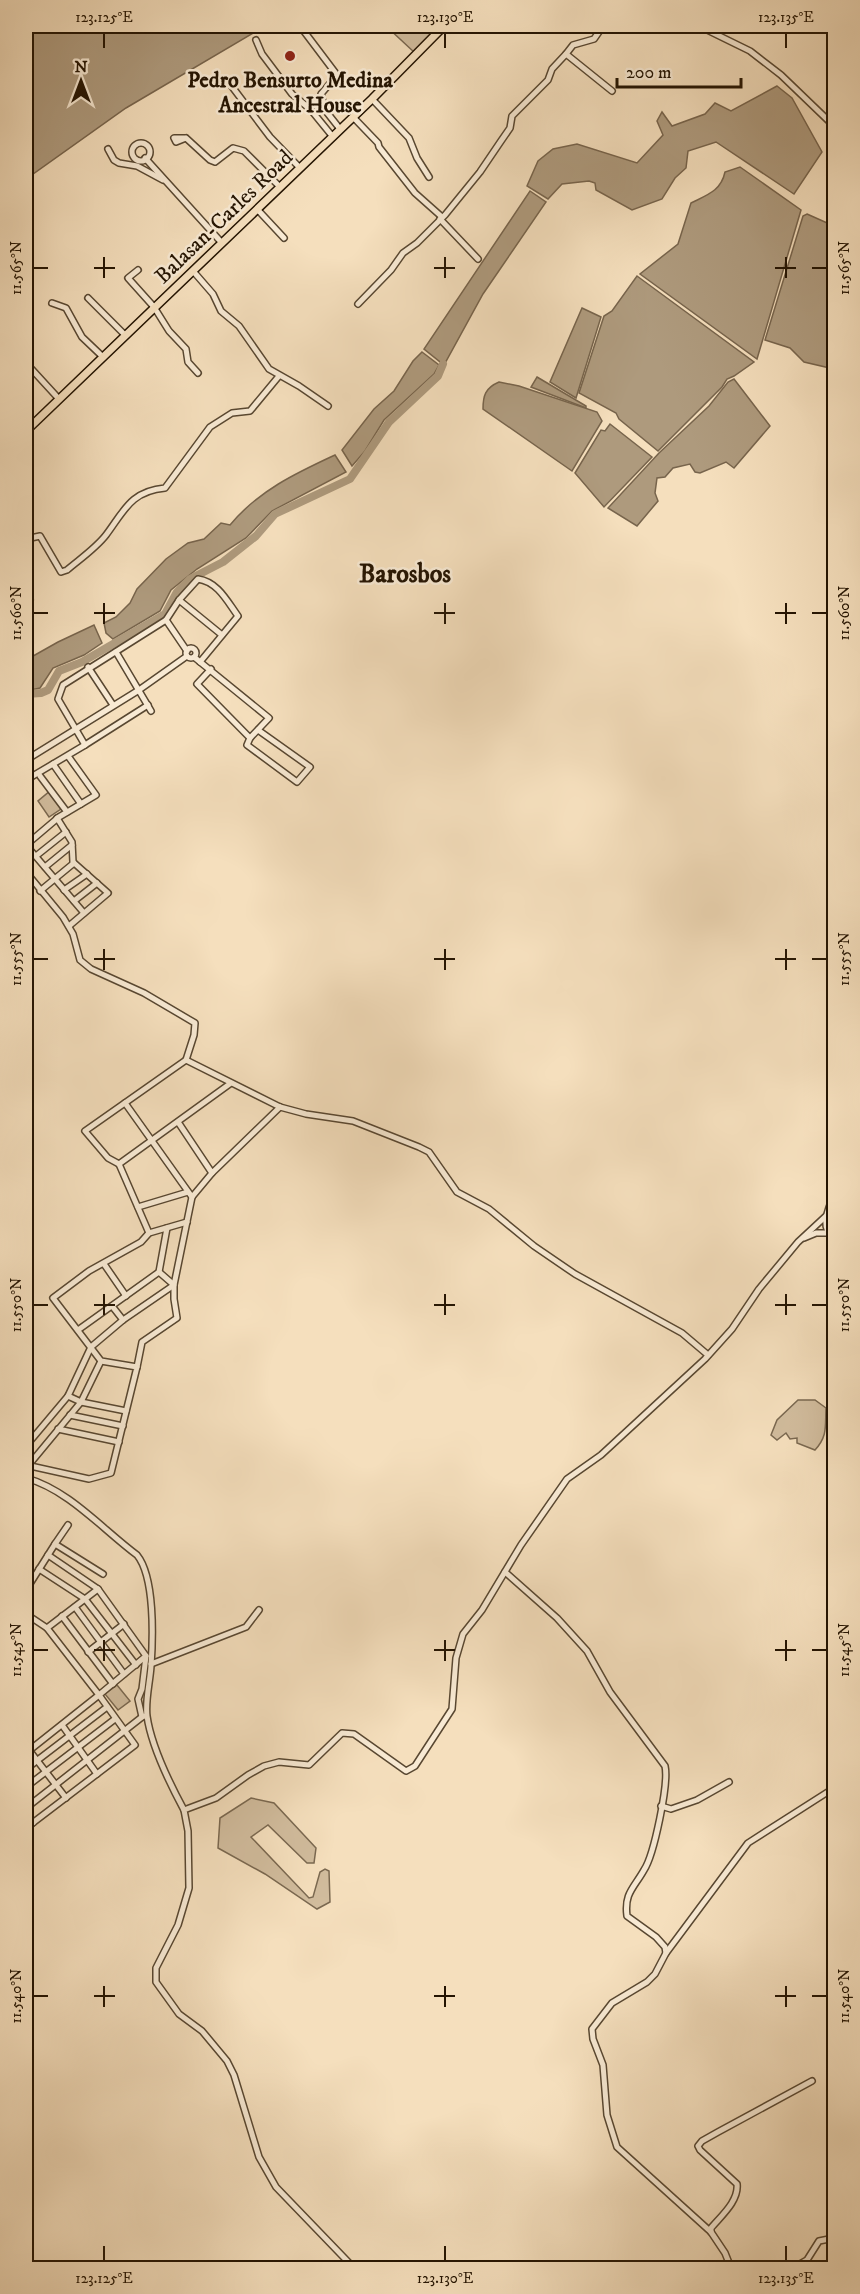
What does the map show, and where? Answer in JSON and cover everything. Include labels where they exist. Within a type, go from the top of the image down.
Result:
[{"type":"main road","name":"Balasan-Carles Road","points":[[26,431],[354,117],[444,26]]},
{"type":"street","points":[[300,26],[337,75],[321,94],[325,110],[340,129]]},
{"type":"street","points":[[358,304],[403,254],[441,218],[480,172],[510,128],[512,116],[548,80],[552,69],[573,45],[594,39],[603,26]]},
{"type":"street","points":[[699,26],[750,51],[781,75],[834,126]]},
{"type":"street","points":[[256,40],[262,54],[291,94],[311,110],[333,137]]},
{"type":"street","points":[[566,54],[612,91]]},
{"type":"street","points":[[227,80],[270,137],[300,168]]},
{"type":"street","points":[[372,99],[409,138],[417,158],[429,177]]},
{"type":"street","points":[[354,117],[378,143],[415,193],[478,259]]},
{"type":"street","points":[[186,138],[215,162],[233,148],[244,151],[280,187]]},
{"type":"street","points":[[108,149],[114,160],[119,163],[137,166],[167,182]]},
{"type":"street","points":[[146,158],[222,243]]},
{"type":"street","points":[[257,209],[284,238]]},
{"type":"street","points":[[138,270],[128,278],[154,307],[169,332],[186,349],[188,362],[198,373]]},
{"type":"street","points":[[193,271],[213,294],[221,311],[240,327],[265,365],[328,406]]},
{"type":"street","points":[[88,298],[125,335]]},
{"type":"street","points":[[52,303],[66,308],[82,337],[103,357]]},
{"type":"street","points":[[26,363],[59,399]]},
{"type":"street","points":[[26,539],[40,536],[61,572],[67,570],[105,536],[116,518],[136,498],[149,490],[165,488],[210,427],[232,413],[250,411],[279,376]]},
{"type":"street","points":[[85,745],[58,699],[63,685],[88,667],[166,620],[179,600],[198,579],[207,580],[215,586],[238,616],[200,662]]},
{"type":"street","points":[[179,600],[222,635]]},
{"type":"street","points":[[166,620],[189,658],[194,657],[211,669],[269,718],[250,738],[247,745],[297,782],[310,766],[258,730]]},
{"type":"street","points":[[26,780],[149,708],[116,652]]},
{"type":"street","points":[[26,760],[139,690],[186,653]]},
{"type":"street","points":[[88,667],[113,705]]},
{"type":"street","points":[[211,669],[197,684],[250,738]]},
{"type":"street","points":[[68,756],[96,795],[57,818],[26,845],[84,913]]},
{"type":"street","points":[[53,764],[81,804]]},
{"type":"street","points":[[40,776],[68,812]]},
{"type":"street","points":[[57,818],[72,845],[74,863],[108,893],[69,926]]},
{"type":"street","points":[[36,856],[66,832]]},
{"type":"street","points":[[45,867],[72,845]]},
{"type":"street","points":[[40,891],[74,863]]},
{"type":"street","points":[[26,872],[69,926],[80,960],[91,969],[144,993],[195,1023],[194,1035],[186,1060],[85,1131],[108,1158],[119,1164],[149,1233]]},
{"type":"street","points":[[64,890],[87,874]]},
{"type":"street","points":[[74,901],[97,884]]},
{"type":"street","points":[[186,1060],[279,1107],[306,1114],[354,1121],[429,1152],[457,1192],[489,1209],[534,1246],[575,1274],[682,1333],[708,1355]]},
{"type":"street","points":[[119,1164],[231,1083]]},
{"type":"street","points":[[101,1361],[81,1402],[27,1465],[89,1479],[111,1473],[142,1342],[177,1318],[174,1285],[187,1222],[190,1194],[125,1103]]},
{"type":"street","points":[[138,1207],[190,1194],[279,1107]]},
{"type":"street","points":[[178,1122],[212,1173]]},
{"type":"street","points":[[834,1194],[826,1216],[825,1228],[834,1239]]},
{"type":"street","points":[[184,1810],[216,1798],[264,1766],[279,1762],[309,1765],[342,1733],[354,1734],[406,1771],[411,1770],[452,1709],[459,1642],[567,1479],[601,1455],[708,1355],[732,1329],[754,1297],[798,1242],[826,1216]]},
{"type":"street","points":[[137,1367],[101,1361],[53,1298],[89,1271],[141,1242],[149,1233],[187,1222]]},
{"type":"street","points":[[78,1330],[159,1272],[167,1228]]},
{"type":"street","points":[[798,1242],[810,1235],[828,1233]]},
{"type":"street","points":[[104,1264],[126,1296]]},
{"type":"street","points":[[159,1272],[174,1285]]},
{"type":"street","points":[[26,1446],[68,1396],[91,1347],[123,1320],[174,1285]]},
{"type":"street","points":[[112,1306],[123,1320]]},
{"type":"street","points":[[68,1396],[81,1402],[126,1411]]},
{"type":"street","points":[[70,1416],[123,1426]]},
{"type":"street","points":[[58,1429],[119,1442]]},
{"type":"street","points":[[26,1478],[44,1483],[142,1560],[150,1592],[151,1664],[144,1716],[26,1808]]},
{"type":"street","points":[[26,1590],[68,1525]]},
{"type":"street","points":[[55,1544],[103,1574]]},
{"type":"street","points":[[48,1555],[98,1589],[146,1656],[142,1689],[138,1699],[172,1788],[184,1810],[188,1831],[189,1888],[178,1925],[156,1968],[156,1982],[179,2013],[202,2031],[227,2061],[234,2075],[259,2157],[276,2187],[354,2268]]},
{"type":"street","points":[[39,1569],[86,1599],[136,1665]]},
{"type":"street","points":[[505,1572],[557,1618],[587,1651],[610,1692],[665,1766],[667,1776],[648,1860],[628,1894],[626,1907],[627,1916],[656,1937],[665,1947],[666,1953]]},
{"type":"street","points":[[47,1628],[98,1589]]},
{"type":"street","points":[[75,1607],[124,1674]]},
{"type":"street","points":[[151,1664],[246,1627],[259,1610]]},
{"type":"street","points":[[26,1614],[47,1628],[135,1745],[26,1828]]},
{"type":"street","points":[[62,1616],[113,1684]]},
{"type":"street","points":[[88,1652],[124,1624]]},
{"type":"street","points":[[66,1798],[37,1760],[27,1751],[146,1656]]},
{"type":"street","points":[[26,1769],[107,1707]]},
{"type":"street","points":[[26,1787],[116,1719]]},
{"type":"street","points":[[62,1725],[97,1774]]},
{"type":"street","points":[[661,1806],[671,1809],[697,1800],[729,1782]]},
{"type":"street","points":[[731,2268],[726,2253],[711,2232],[617,2147],[607,2115],[603,2065],[593,2039],[592,2029],[612,2003],[647,1982],[655,1974],[666,1953],[748,1843],[834,1788]]},
{"type":"street","points":[[26,1812],[33,1823]]},
{"type":"street","points":[[711,2232],[711,2228],[734,2199],[738,2191],[737,2184],[698,2146],[702,2141],[812,2081]]},
{"type":"street","points":[[793,2268],[807,2260],[819,2241],[834,2238]]},
{"type":"shaded area","points":[[26,26],[265,26],[126,108],[26,179]]},
{"type":"shaded area","points":[[386,26],[441,26],[415,53]]},
{"type":"shaded area","points":[[777,86],[792,98],[822,152],[794,194],[716,142],[688,151],[686,168],[675,178],[662,199],[632,210],[596,190],[595,183],[589,181],[562,184],[548,199],[527,186],[538,161],[553,149],[577,144],[637,163],[663,135],[657,121],[662,112],[672,126],[705,114],[715,103],[731,111]]},
{"type":"shaded area","points":[[740,167],[801,210],[757,359],[640,274],[678,244],[691,203],[717,188],[725,172]]},
{"type":"shaded area","points":[[530,191],[546,202],[483,294],[444,365],[424,349]]},
{"type":"shaded area","points":[[807,214],[834,226],[834,369],[804,362],[790,348],[765,340],[803,216]]},
{"type":"shaded area","points":[[637,276],[754,362],[727,379],[722,387],[658,451],[619,419],[616,413],[579,393],[604,316],[612,311]]},
{"type":"shaded area","points":[[582,308],[601,317],[576,398],[550,382]]},
{"type":"shaded area","points":[[422,352],[439,365],[434,374],[384,420],[365,451],[352,466],[342,450],[374,409],[394,391],[413,361]]},
{"type":"shaded area","points":[[537,377],[586,406],[586,408],[531,387]]},
{"type":"shaded area","points":[[734,379],[770,426],[734,468],[726,462],[700,473],[695,472],[690,464],[673,468],[665,477],[657,478],[655,493],[658,501],[637,526],[608,508],[659,453],[709,406],[728,382]]},
{"type":"shaded area","points":[[499,382],[519,386],[597,412],[602,421],[572,471],[483,409],[486,393]]},
{"type":"shaded area","points":[[610,424],[652,457],[604,507],[575,473],[601,430],[605,431]]},
{"type":"shaded area","points":[[335,455],[346,472],[272,511],[246,538],[197,569],[171,590],[160,611],[113,639],[106,633],[104,623],[116,617],[130,603],[137,589],[166,559],[188,543],[204,539],[221,523],[230,525],[253,502],[278,484]]},
{"type":"shaded area","points":[[94,625],[102,643],[84,655],[53,668],[40,688],[26,691],[26,660]]},
{"type":"shaded area","points":[[50,791],[61,809],[49,817],[38,801]]},
{"type":"shaded area","points":[[798,1400],[815,1400],[826,1408],[824,1435],[815,1450],[797,1443],[797,1438],[790,1439],[786,1433],[777,1440],[771,1435],[777,1420]]},
{"type":"shaded area","points":[[117,1685],[130,1701],[118,1710],[105,1694]]},
{"type":"shaded area","points":[[251,1798],[274,1803],[316,1848],[314,1863],[307,1863],[268,1825],[251,1837],[309,1898],[313,1897],[320,1872],[325,1869],[329,1871],[330,1902],[317,1909],[265,1874],[218,1848],[220,1818]]},
{"type":"waterway","points":[[26,694],[48,690],[59,671],[82,662],[165,614],[177,592],[190,579],[223,562],[256,536],[275,514],[350,479],[389,422],[438,376],[443,364]]},
{"type":"place","name":"Pedro Bensurto Medina Ancestral House","points":[[290,56]]},
{"type":"district","name":"Barosbos","points":[[405,573]]}]
